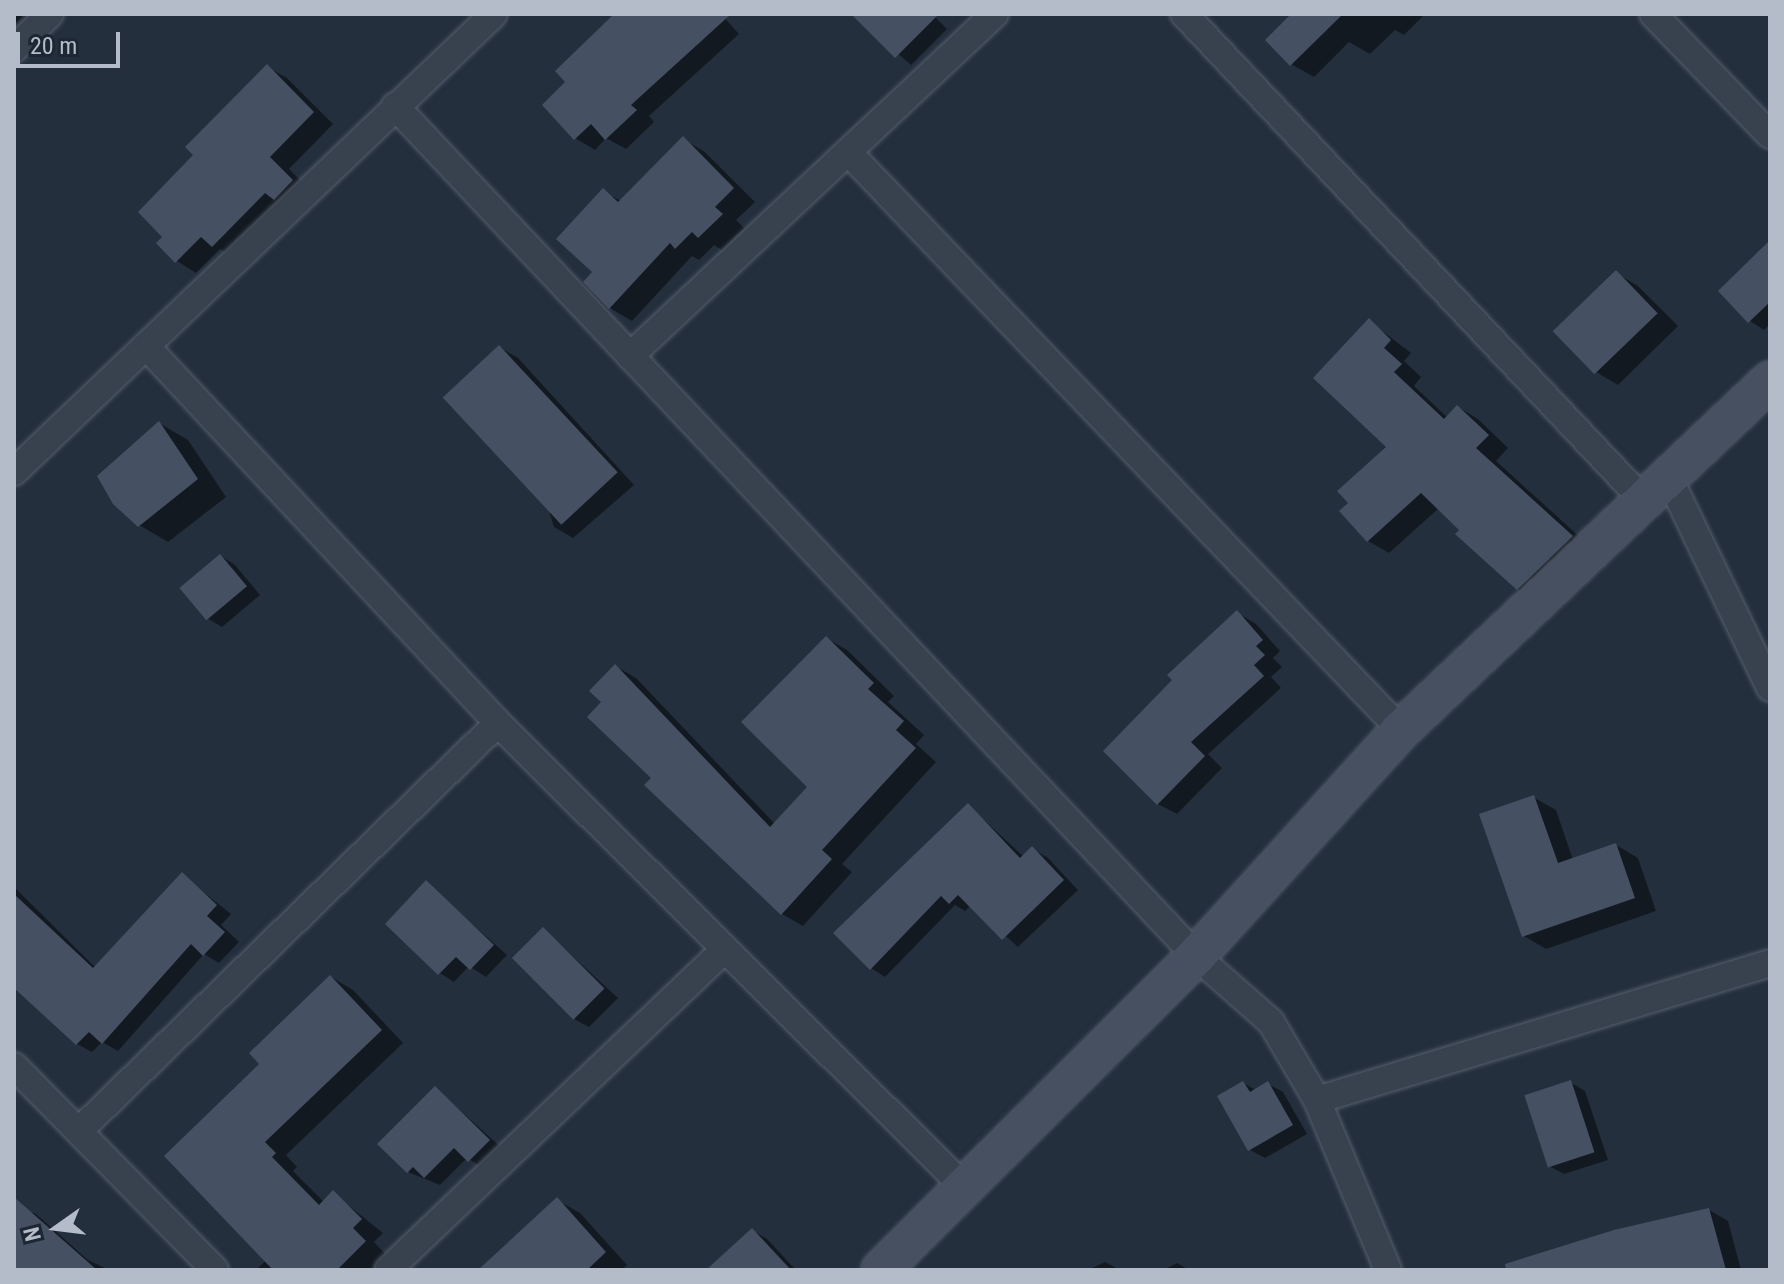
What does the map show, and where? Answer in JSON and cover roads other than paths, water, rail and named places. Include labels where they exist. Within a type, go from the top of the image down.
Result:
[{"type":"street","points":[[14,49],[50,14]]},
{"type":"street","points":[[14,472],[494,14]]},
{"type":"street","points":[[630,356],[995,14]]},
{"type":"street","points":[[1184,14],[1656,489],[1770,688]]},
{"type":"street","points":[[1653,14],[1770,135]]},
{"type":"street","points":[[395,106],[1196,956],[1271,1022],[1317,1100],[1388,1270]]},
{"type":"street","points":[[848,152],[1401,730]]},
{"type":"street","points":[[146,346],[498,723],[723,951],[962,1185]]},
{"type":"street","points":[[896,1266],[962,1185],[1196,956],[1401,730],[1770,381]]},
{"type":"street","points":[[79,1131],[498,723]]},
{"type":"street","points":[[388,1270],[723,951]]},
{"type":"street","points":[[1317,1100],[1770,963]]},
{"type":"street","points":[[14,1066],[215,1270]]}]
